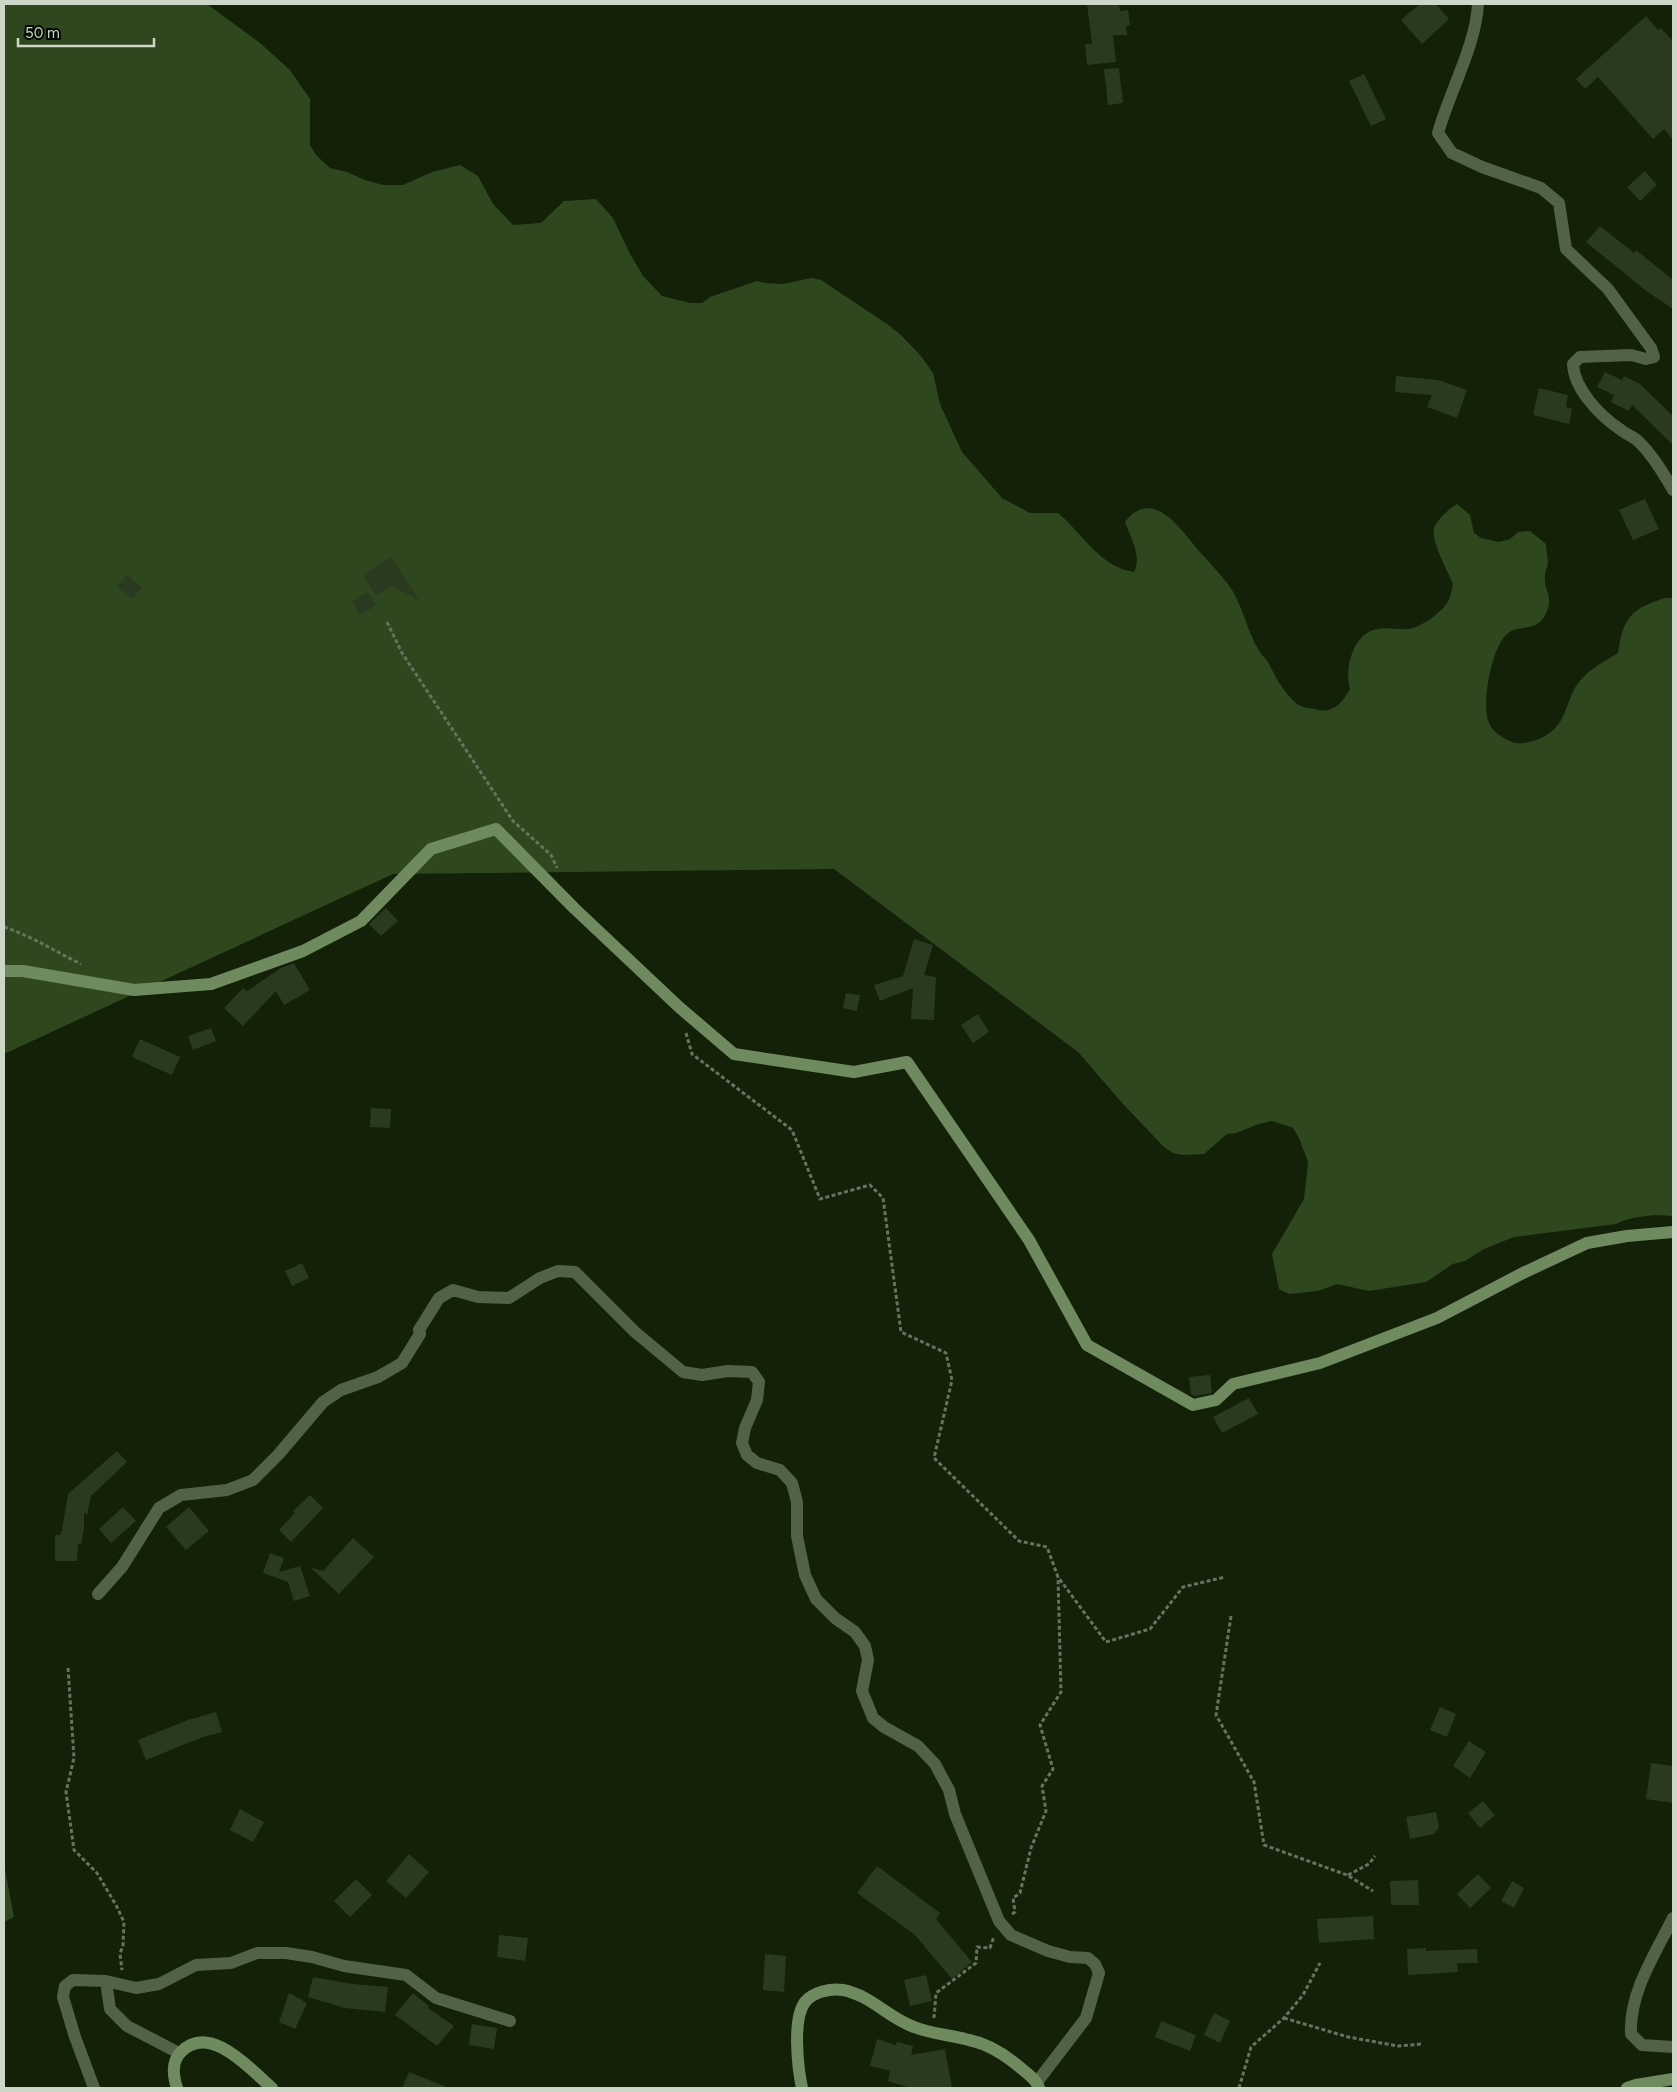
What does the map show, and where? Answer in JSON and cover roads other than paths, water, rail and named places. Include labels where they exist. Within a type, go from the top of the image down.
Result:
[{"type":"street","points":[[1478,4],[1477,16],[1438,133],[1452,153],[1482,167],[1541,188],[1559,203],[1566,249],[1608,290],[1651,348],[1654,357],[1646,359],[1631,354],[1580,357],[1573,364],[1573,374],[1601,414],[1620,430],[1639,442],[1655,461],[1673,490]]},
{"type":"street","points":[[4,971],[23,971],[134,990],[211,984],[303,951],[361,921],[431,849],[496,829],[574,908],[679,1007],[734,1054],[854,1072],[907,1062],[1029,1240],[1087,1345],[1193,1405],[1216,1400],[1233,1384],[1320,1363],[1437,1318],[1523,1273],[1587,1243],[1627,1236],[1673,1232]]},
{"type":"street","points":[[98,1594],[122,1567],[159,1508],[181,1494],[227,1490],[253,1480],[278,1455],[323,1402],[342,1390],[378,1377],[402,1363],[420,1334],[418,1330],[439,1298],[454,1290],[478,1297],[509,1298],[540,1278],[558,1271],[575,1272],[635,1332],[683,1372],[702,1374],[728,1371],[752,1372],[759,1382],[757,1400],[745,1428],[742,1443],[747,1455],[757,1463],[780,1470],[792,1483],[796,1502],[797,1536],[805,1575],[816,1599],[835,1618],[855,1632],[865,1646],[868,1660],[862,1692],[873,1718],[884,1727],[918,1746],[935,1764],[949,1790],[956,1814],[999,1921],[1011,1935],[1048,1951],[1070,1957],[1088,1958],[1095,1964],[1098,1973],[1086,2018],[1038,2085],[1018,2065],[991,2047],[970,2040],[912,2027],[868,1999],[843,1990],[826,1990],[804,2003],[799,2016],[797,2064],[802,2088]]},
{"type":"street","points":[[1673,1918],[1639,1986],[1630,2019],[1631,2034],[1642,2046],[1673,2047]]},
{"type":"street","points":[[94,2088],[62,1997],[65,1986],[73,1980],[106,1981],[136,1988],[159,1984],[196,1965],[231,1963],[257,1953],[286,1953],[312,1957],[344,1966],[406,1975],[436,1998],[510,2021]]},
{"type":"street","points":[[106,1981],[110,2009],[127,2026],[180,2053]]},
{"type":"street","points":[[177,2088],[174,2078],[174,2067],[180,2053],[188,2046],[199,2042],[221,2046],[272,2088]]},
{"type":"street","points":[[1627,2088],[1673,2079]]}]
